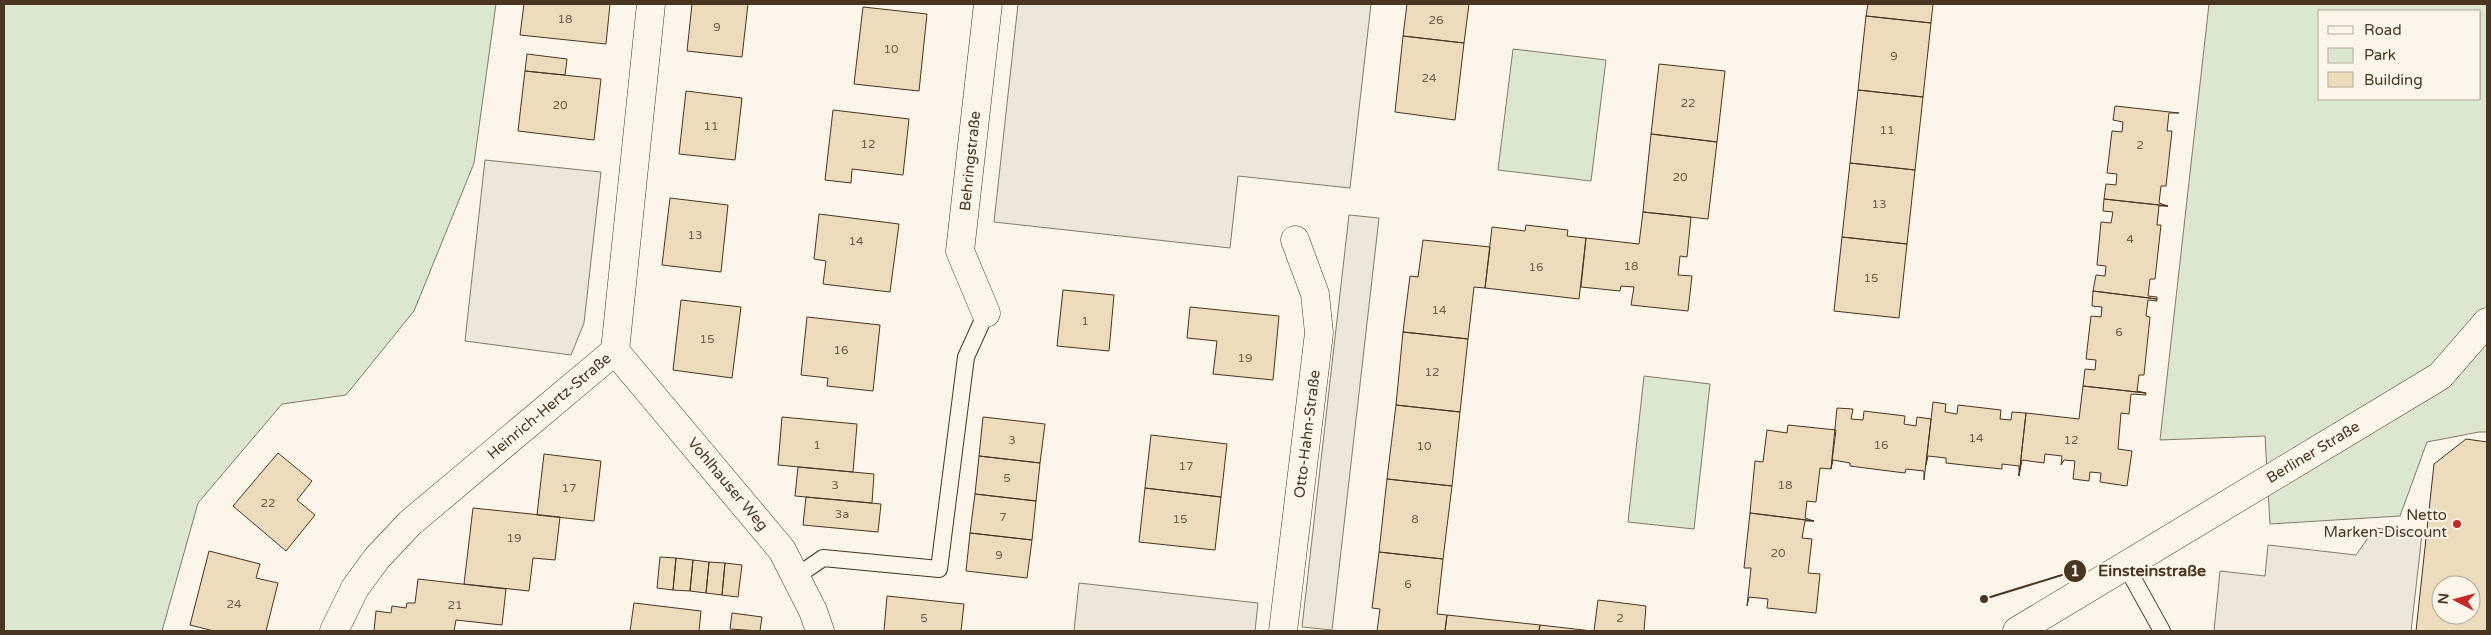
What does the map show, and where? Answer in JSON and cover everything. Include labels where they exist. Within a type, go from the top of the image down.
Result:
[{"type":"street","name":"Heinrich-Hertz-Straße","points":[[334,631],[355,588],[377,558],[410,523],[615,351],[651,4]]},
{"type":"street","name":"Behringstraße","points":[[986,313],[960,251],[988,4]]},
{"type":"street","name":"Otto-Hahn-Straße","points":[[1283,631],[1319,333],[1315,294],[1295,240]]},
{"type":"street","name":"Berliner Straße","points":[[2017,631],[2440,376],[2487,322]]},
{"type":"street","name":"Vohlhauser Weg","points":[[615,351],[782,550],[813,610],[820,631]]},
{"type":"lane","points":[[797,576],[823,558],[939,569],[966,358],[986,313]]},
{"type":"lane","points":[[2126,566],[2162,631]]},
{"type":"green space","points":[[4,4],[496,4],[474,163],[414,311],[346,395],[282,404],[198,503],[162,631],[4,631]]},
{"type":"green space","points":[[2209,4],[2487,4],[2487,432],[2427,442],[2400,516],[2270,524],[2265,436],[2160,440]]},
{"type":"green space","points":[[1513,49],[1606,60],[1591,181],[1498,170]]},
{"type":"green space","points":[[1644,376],[1710,384],[1694,529],[1628,522]]},
{"type":"shaded area","points":[[1018,4],[1371,4],[1350,188],[1238,176],[1230,248],[994,222]]},
{"type":"shaded area","points":[[485,160],[601,172],[584,323],[571,355],[465,341]]},
{"type":"shaded area","points":[[1349,215],[1379,218],[1332,630],[1302,627]]},
{"type":"shaded area","points":[[2375,528],[2422,534],[2411,631],[2214,631],[2220,571],[2265,576],[2268,545],[2356,555]]},
{"type":"shaded area","points":[[1079,583],[1258,603],[1255,631],[1074,631]]},
{"type":"building","points":[[524,4],[610,4],[606,44],[520,35]]},
{"type":"building","points":[[692,4],[748,4],[742,57],[687,51]]},
{"type":"building","points":[[1407,4],[1469,4],[1464,43],[1403,36]]},
{"type":"building","points":[[1868,4],[1933,4],[1931,23],[1866,16]]},
{"type":"building","points":[[863,7],[927,14],[919,91],[854,84]]},
{"type":"building","points":[[1866,16],[1931,23],[1923,97],[1858,90]]},
{"type":"building","points":[[1403,36],[1464,43],[1455,120],[1395,112]]},
{"type":"building","points":[[527,54],[567,59],[565,75],[525,71]]},
{"type":"building","points":[[1659,64],[1725,71],[1717,142],[1651,134]]},
{"type":"building","points":[[525,71],[601,79],[594,140],[518,131]]},
{"type":"building","points":[[1858,90],[1923,97],[1915,170],[1850,163]]},
{"type":"building","points":[[686,91],[742,98],[735,160],[679,154]]},
{"type":"building","points":[[2115,106],[2179,113],[2169,113],[2167,131],[2172,131],[2166,186],[2161,186],[2159,203],[2168,206],[2104,199],[2106,184],[2116,185],[2117,174],[2107,173],[2112,131],[2122,132],[2123,122],[2113,120]]},
{"type":"building","points":[[833,110],[909,119],[903,175],[852,169],[851,183],[825,180]]},
{"type":"building","points":[[1651,134],[1717,142],[1708,219],[1643,212]]},
{"type":"building","points":[[1850,163],[1915,170],[1907,244],[1842,237]]},
{"type":"building","points":[[670,198],[728,205],[721,272],[662,265]]},
{"type":"building","points":[[2104,199],[2168,206],[2159,206],[2157,225],[2161,225],[2155,279],[2150,279],[2148,296],[2157,297],[2157,299],[2093,291],[2096,275],[2105,276],[2106,266],[2097,265],[2101,222],[2111,223],[2113,212],[2103,211]]},
{"type":"building","points":[[1643,212],[1691,217],[1687,257],[1680,256],[1678,275],[1692,276],[1688,311],[1631,305],[1634,287],[1621,286],[1620,291],[1581,287],[1586,238],[1639,244]]},
{"type":"building","points":[[819,214],[899,224],[890,292],[823,284],[826,261],[814,259]]},
{"type":"building","points":[[1526,225],[1568,230],[1567,236],[1586,238],[1579,299],[1485,288],[1492,227],[1525,231]]},
{"type":"building","points":[[1842,237],[1907,244],[1899,318],[1834,311]]},
{"type":"building","points":[[1423,240],[1490,247],[1485,288],[1474,287],[1468,339],[1403,332],[1410,276],[1418,277]]},
{"type":"building","points":[[1063,290],[1114,295],[1109,351],[1057,346]]},
{"type":"building","points":[[2093,291],[2157,299],[2157,301],[2148,300],[2146,316],[2150,317],[2144,375],[2139,375],[2137,391],[2146,393],[2083,386],[2085,369],[2095,370],[2096,360],[2086,359],[2091,316],[2101,317],[2102,307],[2092,306]]},
{"type":"building","points":[[681,300],[741,307],[732,378],[673,370]]},
{"type":"building","points":[[1190,307],[1279,316],[1273,380],[1213,374],[1217,341],[1187,338]]},
{"type":"building","points":[[807,317],[880,325],[873,391],[827,386],[828,378],[801,375]]},
{"type":"building","points":[[1403,332],[1468,339],[1460,412],[1396,405]]},
{"type":"building","points":[[2083,386],[2146,393],[2146,395],[2131,394],[2129,414],[2121,413],[2118,449],[2132,451],[2127,486],[2100,482],[2101,473],[2090,472],[2089,481],[2073,479],[2075,461],[2064,460],[2061,465],[2062,456],[2045,454],[2044,463],[2022,460],[2019,476],[2026,413],[2079,419]]},
{"type":"building","points":[[1933,402],[1946,404],[1945,412],[1957,414],[1958,405],[2001,410],[2000,419],[2011,420],[2012,412],[2026,413],[2019,476],[2019,466],[2002,464],[2002,469],[1973,466],[1946,463],[1946,458],[1928,456],[1926,465]]},
{"type":"building","points":[[1396,405],[1460,412],[1452,486],[1387,479]]},
{"type":"building","points":[[1837,408],[1853,409],[1851,419],[1863,420],[1864,411],[1905,416],[1904,424],[1916,426],[1917,417],[1931,419],[1924,480],[1924,471],[1906,469],[1905,473],[1850,466],[1850,463],[1833,460],[1831,469]]},
{"type":"building","points":[[782,417],[857,424],[853,472],[778,465]]},
{"type":"building","points":[[983,417],[1045,424],[1040,463],[979,456]]},
{"type":"building","points":[[1788,425],[1836,430],[1831,469],[1820,468],[1816,502],[1807,501],[1805,518],[1814,521],[1750,513],[1755,461],[1763,462],[1767,430],[1787,433]]},
{"type":"building","points":[[1151,435],[1227,444],[1221,497],[1145,488]]},
{"type":"building","name":"Netto Marken-Discount","points":[[2466,439],[2487,442],[2487,631],[2416,631],[2434,464]]},
{"type":"building","points":[[278,453],[312,481],[297,500],[315,515],[286,551],[233,506]]},
{"type":"building","points":[[544,454],[601,461],[594,521],[537,515]]},
{"type":"building","points":[[979,456],[1040,463],[1036,501],[975,494]]},
{"type":"building","points":[[798,467],[874,474],[872,503],[795,496]]},
{"type":"building","points":[[1387,479],[1452,486],[1443,559],[1379,552]]},
{"type":"building","points":[[1145,488],[1221,497],[1215,550],[1139,542]]},
{"type":"building","points":[[975,494],[1036,501],[1032,540],[970,533]]},
{"type":"building","points":[[806,497],[881,504],[878,532],[803,525]]},
{"type":"building","points":[[473,508],[560,517],[555,560],[533,558],[529,591],[464,584]]},
{"type":"building","points":[[1750,513],[1814,521],[1805,521],[1802,538],[1812,539],[1808,573],[1820,574],[1816,613],[1767,608],[1768,599],[1749,597],[1747,606],[1751,568],[1744,568]]},
{"type":"building","points":[[970,533],[1032,540],[1027,578],[966,571]]},
{"type":"building","points":[[209,551],[260,564],[256,578],[278,583],[266,631],[214,631],[190,625]]},
{"type":"building","points":[[1379,552],[1443,559],[1437,614],[1447,615],[1445,631],[1377,631],[1380,609],[1372,608]]},
{"type":"building","points":[[660,557],[676,558],[673,590],[657,588]]},
{"type":"building","points":[[676,558],[693,560],[690,591],[673,590]]},
{"type":"building","points":[[693,560],[709,562],[706,593],[690,591]]},
{"type":"building","points":[[709,562],[725,563],[722,595],[706,593]]},
{"type":"building","points":[[725,563],[742,565],[738,597],[722,595]]},
{"type":"building","points":[[418,579],[506,589],[502,625],[456,620],[454,631],[374,631],[376,611],[391,613],[392,606],[406,608],[407,603],[415,603]]},
{"type":"building","points":[[887,596],[964,604],[961,631],[884,631]]},
{"type":"building","points":[[1598,600],[1646,606],[1644,631],[1594,631]]},
{"type":"building","points":[[634,603],[701,611],[699,631],[630,631]]},
{"type":"building","points":[[732,613],[762,617],[760,631],[730,629]]},
{"type":"building","points":[[1447,615],[1540,625],[1539,631],[1445,631]]},
{"type":"building","points":[[1540,625],[1592,631],[1539,631]]},
{"type":"place","name":"Netto Marken-Discount","points":[[2457,524]]},
{"type":"place","name":"Einsteinstraße","points":[[1984,599]]}]
